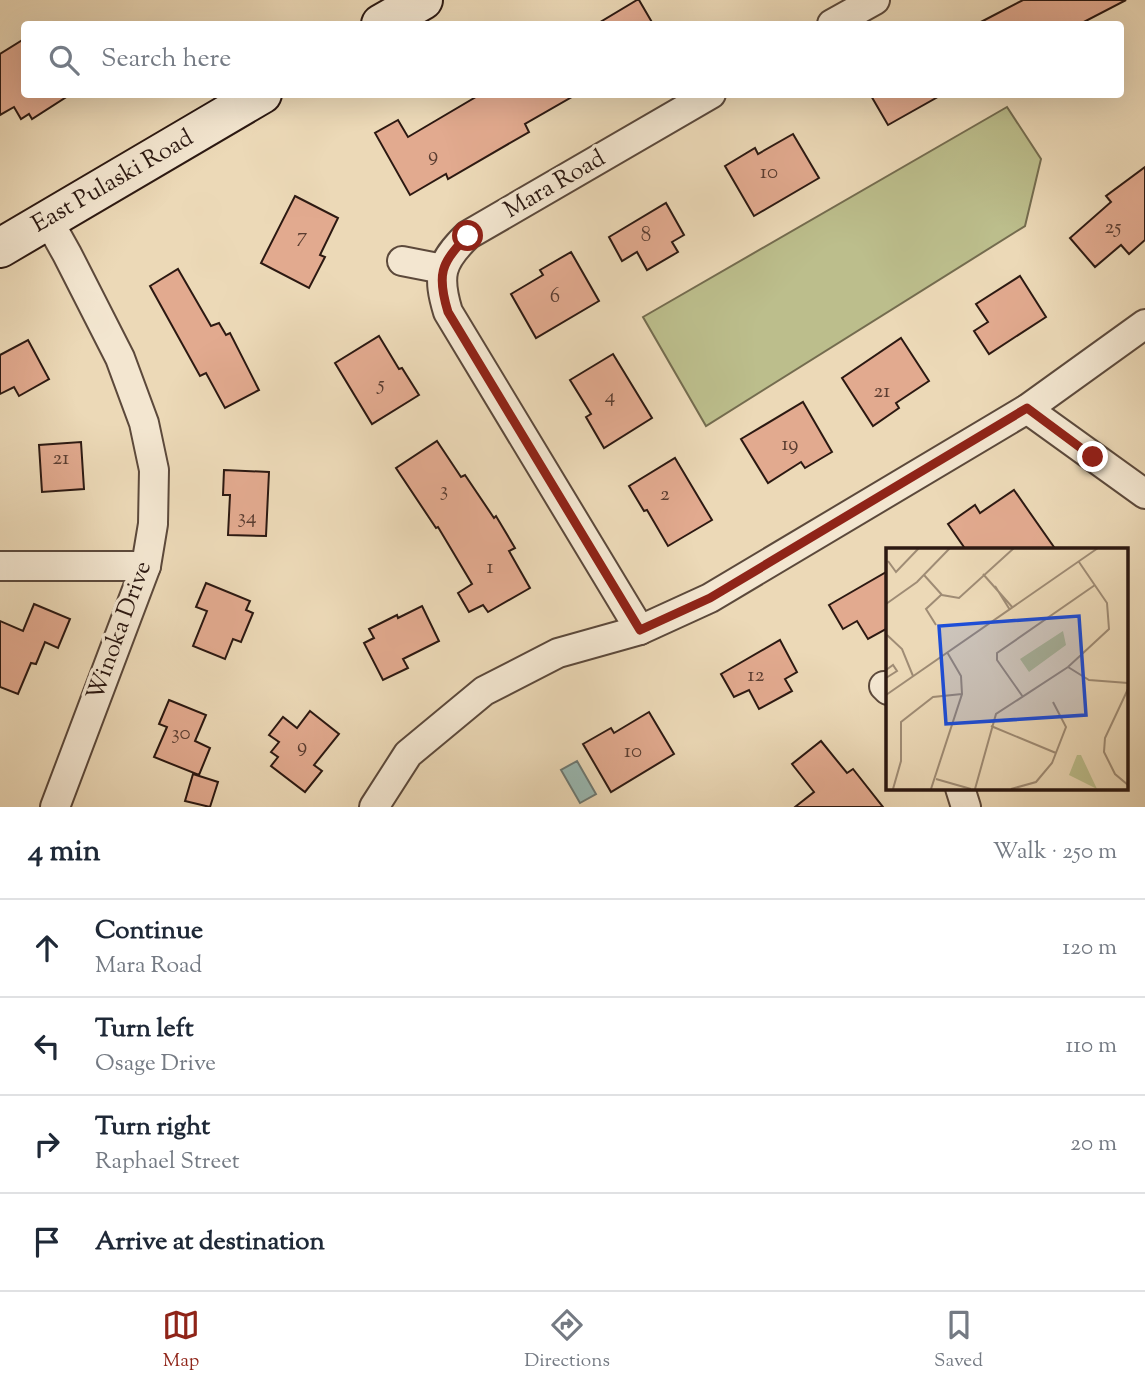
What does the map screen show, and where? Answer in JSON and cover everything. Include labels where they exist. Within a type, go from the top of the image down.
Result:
[{"type":"main road","points":[[387,21],[423,0]]},
{"type":"main road","name":"East Pulaski Road","points":[[0,248],[255,98]]},
{"type":"street","points":[[837,21],[875,0]]},
{"type":"street","name":"Mara Road","points":[[443,270],[452,251],[468,236],[705,98]]},
{"type":"street","name":"Winoka Drive","points":[[48,220],[120,358],[144,423],[154,470],[153,524],[146,566],[55,807]]},
{"type":"street","points":[[402,261],[443,270],[442,292],[448,312],[640,630]]},
{"type":"street","points":[[374,807],[408,754],[484,691],[558,653],[640,630],[710,598],[1027,408],[1145,324]]},
{"type":"street","points":[[1027,408],[1145,494]]},
{"type":"street","points":[[0,566],[146,566]]},
{"type":"street","points":[[961,790],[966,807]]},
{"type":"green space","points":[[1007,107],[1041,159],[1025,226],[706,426],[643,317]]},
{"type":"water","points":[[577,761],[596,794],[580,803],[561,770]]},
{"type":"building","points":[[639,0],[651,21],[602,21]]},
{"type":"building","points":[[1023,0],[1126,0],[1086,21],[983,21]]},
{"type":"building","points":[[21,41],[21,98],[65,98],[32,119],[29,114],[21,119],[14,107],[0,115],[0,54]]},
{"type":"building","points":[[474,98],[570,98],[525,124],[529,132],[448,179],[446,174],[410,195],[375,133],[398,120],[408,137]]},
{"type":"building","points":[[872,98],[936,98],[888,125]]},
{"type":"building","points":[[793,134],[819,178],[754,216],[725,166],[755,148],[758,154]]},
{"type":"building","points":[[1145,167],[1145,240],[1129,254],[1121,245],[1095,267],[1070,238],[1111,202],[1106,196]]},
{"type":"building","points":[[295,196],[338,218],[320,255],[325,257],[309,288],[261,263]]},
{"type":"building","points":[[666,203],[684,235],[672,242],[678,252],[647,270],[637,252],[622,261],[609,237]]},
{"type":"building","points":[[571,252],[599,301],[536,338],[511,294],[543,275],[540,270]]},
{"type":"building","points":[[178,269],[211,326],[219,323],[226,335],[230,333],[259,390],[225,408],[206,373],[200,376],[150,286]]},
{"type":"building","points":[[1020,276],[1046,317],[989,354],[974,331],[988,322],[976,304]]},
{"type":"building","points":[[379,336],[419,395],[372,424],[335,363]]},
{"type":"building","points":[[901,338],[929,381],[896,403],[899,408],[873,426],[842,378]]},
{"type":"building","points":[[28,340],[49,379],[19,396],[14,387],[0,394],[0,355]]},
{"type":"building","points":[[613,354],[652,418],[604,448],[586,417],[591,414],[570,380]]},
{"type":"building","points":[[803,402],[832,452],[805,468],[801,462],[768,483],[741,439]]},
{"type":"building","points":[[437,441],[461,477],[465,475],[494,518],[496,516],[515,548],[509,551],[530,588],[488,612],[483,605],[469,612],[458,593],[472,584],[438,527],[436,528],[396,468]]},
{"type":"building","points":[[81,442],[84,489],[42,492],[39,445]]},
{"type":"building","points":[[675,458],[712,520],[668,546],[629,486]]},
{"type":"building","points":[[224,470],[269,472],[266,536],[228,535],[230,495],[223,495]]},
{"type":"building","points":[[1014,490],[1055,548],[965,548],[948,524],[975,505],[980,513]]},
{"type":"building","points":[[886,572],[886,629],[868,639],[857,621],[843,629],[829,605]]},
{"type":"building","points":[[206,583],[250,601],[246,610],[253,613],[241,642],[233,639],[225,659],[193,646],[207,611],[196,607]]},
{"type":"building","points":[[34,604],[70,619],[58,648],[45,642],[36,664],[31,663],[18,694],[0,687],[0,621],[23,631]]},
{"type":"building","points":[[422,606],[439,641],[403,659],[408,668],[383,680],[364,643],[374,638],[369,629]]},
{"type":"building","points":[[780,640],[797,672],[785,679],[792,691],[759,709],[749,690],[734,697],[721,674]]},
{"type":"building","points":[[169,700],[206,715],[195,741],[210,748],[199,775],[154,757],[167,727],[159,724]]},
{"type":"building","points":[[310,711],[339,734],[314,765],[322,771],[305,792],[271,766],[278,757],[271,752],[279,742],[269,735],[283,717],[297,728]]},
{"type":"building","points":[[649,712],[674,754],[611,792],[583,744],[611,728],[614,733]]},
{"type":"building","points":[[821,741],[847,773],[853,769],[883,807],[795,807],[814,792],[792,764]]},
{"type":"building","points":[[193,774],[218,782],[210,807],[185,801]]},
{"type":"route","points":[[468,236],[452,251],[443,270],[442,292],[448,312],[640,630],[710,598],[1027,408],[1093,457]]}]
